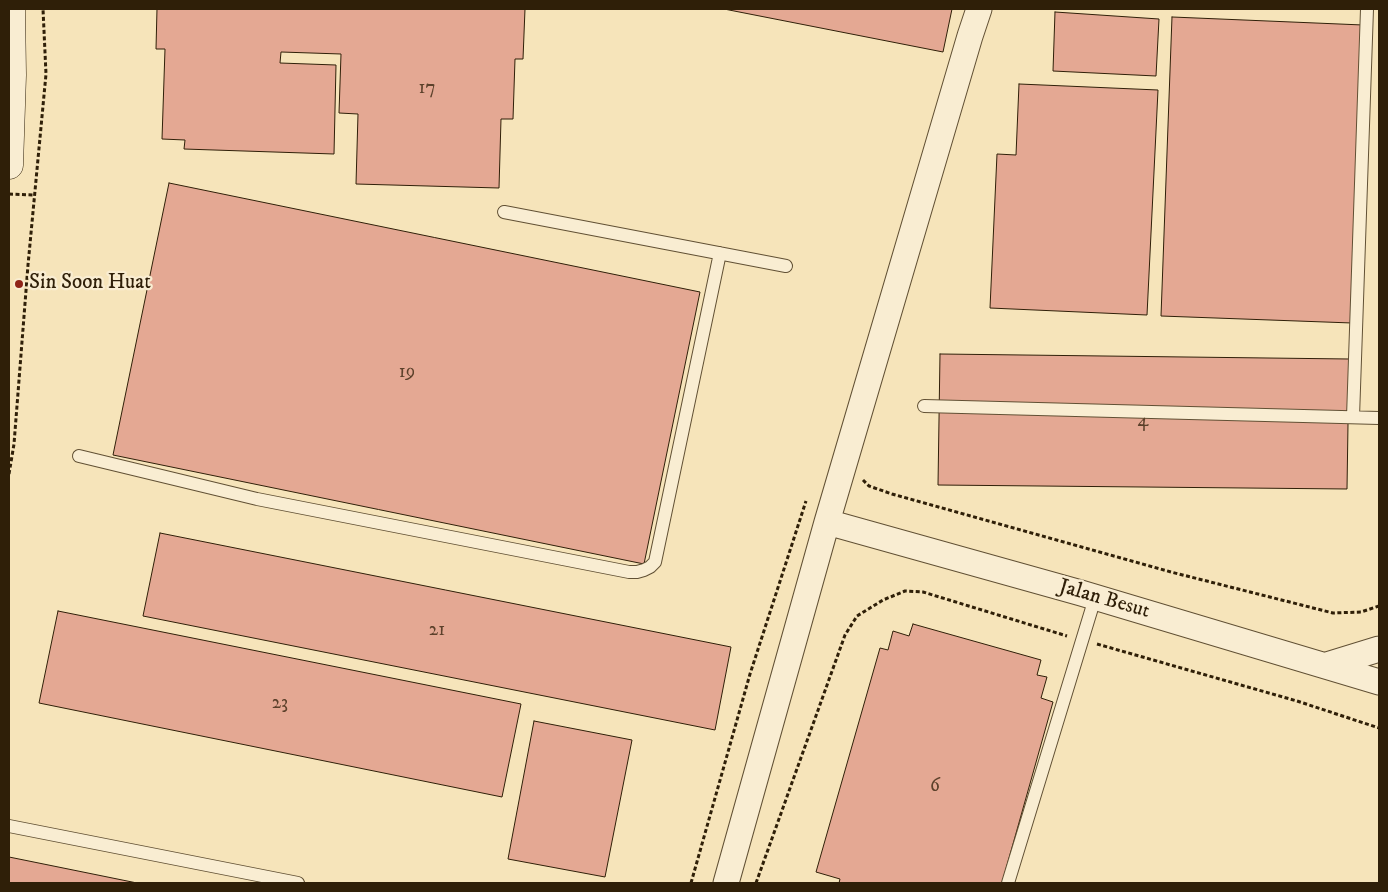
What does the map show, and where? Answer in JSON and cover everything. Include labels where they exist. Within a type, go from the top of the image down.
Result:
[{"type":"main road","points":[[9,166],[12,75],[11,9]]},
{"type":"street","points":[[726,883],[827,522],[979,9]]},
{"type":"street","name":"Jalan Besut","points":[[827,522],[1327,665],[1379,682]]},
{"type":"street","points":[[1327,665],[1379,649]]},
{"type":"lane","points":[[1353,417],[1367,9]]},
{"type":"lane","points":[[504,212],[786,266]]},
{"type":"lane","points":[[79,456],[257,499],[629,572],[644,570],[655,562],[720,253]]},
{"type":"lane","points":[[924,406],[1379,418]]},
{"type":"lane","points":[[1008,883],[1095,598]]},
{"type":"lane","points":[[9,826],[298,883]]},
{"type":"path","points":[[9,474],[14,444],[46,74],[43,9]]},
{"type":"path","points":[[9,194],[35,195]]},
{"type":"path","points":[[756,883],[845,635],[856,616],[883,600],[905,591],[922,592],[1297,701],[1379,728]]},
{"type":"building","points":[[157,9],[525,9],[523,59],[515,59],[513,119],[501,119],[499,188],[356,184],[358,114],[339,113],[341,54],[281,52],[280,63],[336,65],[334,154],[184,149],[185,140],[162,139],[165,49],[156,49]]},
{"type":"building","points":[[724,9],[952,9],[943,52]]},
{"type":"building","points":[[1055,12],[1159,19],[1156,76],[1053,71]]},
{"type":"building","points":[[1172,17],[1363,25],[1352,323],[1161,316]]},
{"type":"building","points":[[1019,84],[1158,90],[1147,315],[990,308],[997,154],[1016,155]]},
{"type":"building","points":[[169,183],[700,292],[644,564],[113,455]]},
{"type":"building","points":[[940,354],[1349,359],[1347,489],[938,485]]},
{"type":"building","points":[[160,533],[731,647],[715,730],[143,616]]},
{"type":"building","points":[[58,611],[521,704],[502,797],[39,703]]},
{"type":"building","points":[[913,624],[1041,660],[1037,675],[1047,677],[1041,698],[1053,702],[1002,883],[839,883],[840,879],[816,872],[880,648],[888,650],[893,631],[909,636]]},
{"type":"building","points":[[534,721],[632,740],[605,877],[508,859]]},
{"type":"building","points":[[9,857],[137,883],[9,883]]},
{"type":"place","name":"Sin Soon Huat","points":[[19,284]]}]
